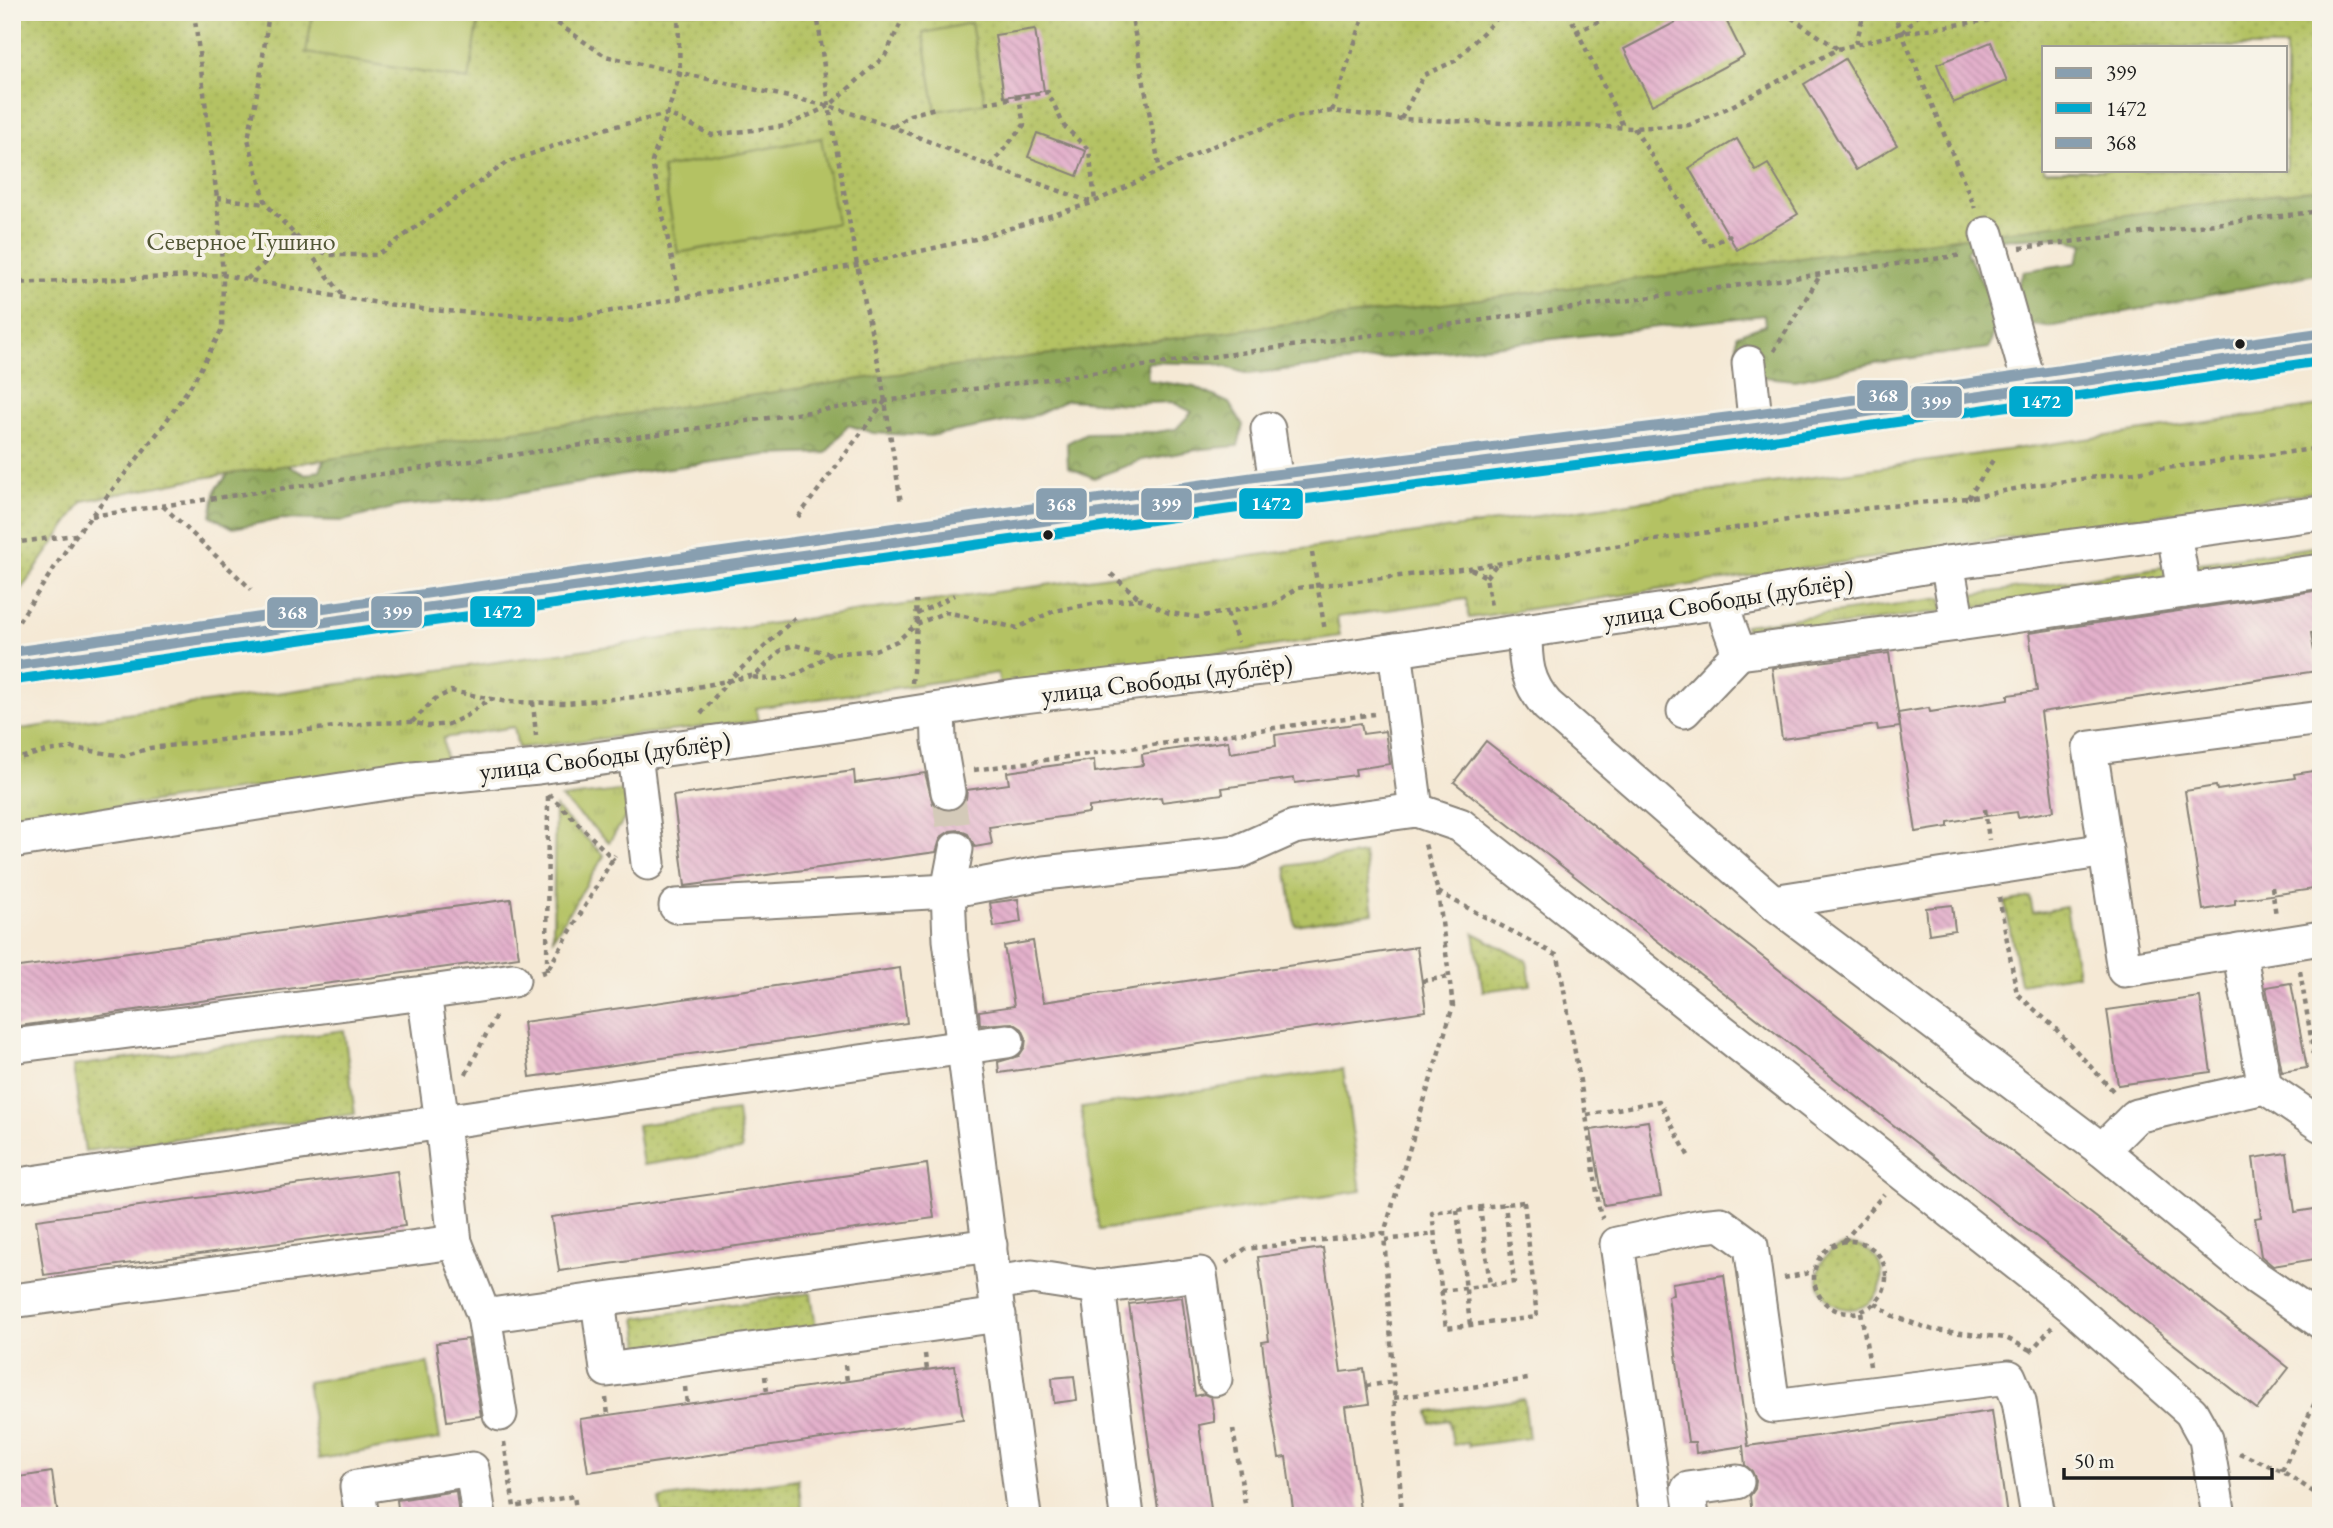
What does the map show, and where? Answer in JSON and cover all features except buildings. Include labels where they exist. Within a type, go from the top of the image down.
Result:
[{"type":"main road","points":[[12,666],[1277,489],[1756,428],[2321,347]]},
{"type":"street","points":[[1989,243],[2031,390]]},
{"type":"street","points":[[1751,375],[1756,428]]},
{"type":"street","points":[[1268,429],[1277,489]]},
{"type":"street","name":"улица Свободы (дублёр)","points":[[12,841],[413,779],[538,767],[1015,697],[1329,660],[1726,601],[1947,563],[2321,513]]},
{"type":"street","points":[[2175,534],[2185,591]]},
{"type":"street","points":[[1947,563],[1958,624]]},
{"type":"street","points":[[1684,711],[1739,653],[2321,571]]},
{"type":"street","points":[[1726,601],[1727,620],[1739,653]]},
{"type":"street","points":[[1525,631],[1533,689],[1547,705],[1773,902],[2102,1150],[2257,1278],[2321,1322]]},
{"type":"street","points":[[1395,650],[1416,810]]},
{"type":"street","points":[[938,710],[947,783]]},
{"type":"street","points":[[2308,940],[2124,970],[2090,748],[2321,718]]},
{"type":"street","points":[[635,754],[642,813],[636,865]]},
{"type":"street","points":[[676,906],[948,891],[1044,873],[1238,852],[1294,827],[1416,810],[1460,825],[2070,1305],[2191,1412],[2206,1439],[2219,1516]]},
{"type":"street","points":[[956,849],[948,891],[950,940],[997,1299],[1015,1514]]},
{"type":"street","points":[[1773,902],[2106,850]]},
{"type":"street","points":[[2239,951],[2265,1087],[2321,1125]]},
{"type":"street","points":[[12,1046],[513,980]]},
{"type":"street","points":[[424,993],[455,1242],[484,1316],[500,1415]]},
{"type":"street","points":[[12,1185],[1007,1041]]},
{"type":"street","points":[[2102,1150],[2136,1116],[2265,1087]]},
{"type":"street","points":[[1657,1516],[1617,1244],[1721,1224],[1751,1245],[1773,1406],[2009,1377],[2019,1401],[2038,1516]]},
{"type":"street","points":[[12,1301],[455,1242]]},
{"type":"street","points":[[484,1316],[990,1244]]},
{"type":"street","points":[[598,1300],[607,1370],[997,1299],[1032,1277],[1098,1286],[1200,1274],[1215,1379]]},
{"type":"street","points":[[1098,1286],[1127,1516]]},
{"type":"street","points":[[362,1516],[358,1487],[472,1469],[479,1516]]},
{"type":"street","points":[[1692,1516],[1688,1489],[1737,1482]]},
{"type":"path","points":[[12,627],[15,627],[76,535],[160,429],[194,381],[222,329],[223,275],[194,12]]},
{"type":"path","points":[[269,12],[248,139],[266,204],[295,234],[345,298]]},
{"type":"path","points":[[541,12],[605,56],[829,106],[1094,202]]},
{"type":"path","points":[[678,12],[680,74],[652,162],[680,299]]},
{"type":"path","points":[[817,12],[829,106],[857,265],[885,401],[901,503]]},
{"type":"path","points":[[300,240],[329,255],[377,255],[506,163],[599,130],[668,114],[712,135],[786,126],[829,106],[885,56],[906,12]]},
{"type":"path","points":[[1131,12],[1160,171]]},
{"type":"path","points":[[1332,111],[1365,12]]},
{"type":"path","points":[[1401,119],[1424,75],[1455,61],[1503,12]]},
{"type":"path","points":[[1568,12],[1624,128]]},
{"type":"path","points":[[1576,32],[1619,12]]},
{"type":"path","points":[[1783,12],[1838,50]]},
{"type":"path","points":[[1856,44],[1864,12]]},
{"type":"path","points":[[1893,12],[1989,243]]},
{"type":"path","points":[[1901,33],[1921,12]]},
{"type":"path","points":[[12,283],[223,275],[345,298],[430,310],[569,319],[857,265],[975,239],[1094,202],[1213,146],[1294,117],[1332,111],[1401,119],[1624,128],[1689,125],[1732,106],[1838,50],[1856,44],[1901,33],[2043,12]]},
{"type":"path","points":[[985,103],[1048,92],[1064,126],[1089,150],[1094,202]]},
{"type":"path","points":[[990,166],[1024,125],[1021,96]]},
{"type":"path","points":[[893,127],[910,116],[936,108]]},
{"type":"path","points":[[1634,128],[1708,246],[1735,233]]},
{"type":"path","points":[[216,198],[266,204]]},
{"type":"path","points":[[92,516],[885,401],[1821,274],[1989,243],[2321,212]]},
{"type":"path","points":[[247,279],[295,234]]},
{"type":"path","points":[[1751,375],[1821,274]]},
{"type":"path","points":[[798,517],[885,401]]},
{"type":"path","points":[[1111,574],[1140,599],[1169,613],[1197,617],[1274,604],[1297,588],[1319,584],[1497,564],[1856,510],[1968,498],[2035,485],[2321,448]]},
{"type":"path","points":[[1968,498],[1995,457]]},
{"type":"path","points":[[162,505],[251,589]]},
{"type":"path","points":[[12,544],[76,535]]},
{"type":"path","points":[[1312,553],[1329,660]]},
{"type":"path","points":[[1486,577],[1497,564]]},
{"type":"path","points":[[917,614],[956,594]]},
{"type":"path","points":[[412,722],[435,699],[451,691],[507,702],[566,703],[658,695],[756,675],[781,650],[794,645],[832,654],[876,650],[897,640],[917,624],[946,612],[1017,628],[1055,611],[1140,599]]},
{"type":"path","points":[[911,674],[917,624],[916,600]]},
{"type":"path","points":[[674,747],[728,681],[796,617]]},
{"type":"path","points":[[749,676],[773,681],[797,676],[832,654]]},
{"type":"path","points":[[12,760],[46,751],[72,748],[124,756],[150,748],[370,723],[412,722],[428,726],[449,724],[466,716],[491,697]]},
{"type":"path","points":[[533,702],[536,738]]},
{"type":"path","points":[[947,783],[1403,710]]},
{"type":"path","points":[[548,971],[548,794],[613,859],[636,865]]},
{"type":"path","points":[[1985,809],[1987,822]]},
{"type":"path","points":[[1402,1516],[1384,1233],[1453,1006],[1438,892],[1416,810]]},
{"type":"path","points":[[466,1075],[513,980],[548,971],[642,813]]},
{"type":"path","points":[[1993,867],[2017,994],[2053,1026],[2136,1116]]},
{"type":"path","points":[[2272,887],[2275,907]]},
{"type":"path","points":[[1438,892],[1558,956],[1600,1214],[1617,1244]]},
{"type":"path","points":[[2308,940],[2321,1098]]},
{"type":"path","points":[[1422,981],[1449,977]]},
{"type":"path","points":[[1586,1115],[1659,1101],[1690,1159]]},
{"type":"path","points":[[1843,1241],[1902,1173]]},
{"type":"path","points":[[1524,1202],[1537,1317],[1446,1328],[1432,1213],[1480,1207],[1524,1202]]},
{"type":"path","points":[[1441,1291],[1514,1282],[1505,1204]]},
{"type":"path","points":[[1480,1207],[1490,1285]]},
{"type":"path","points":[[1457,1210],[1470,1325]]},
{"type":"path","points":[[1200,1274],[1212,1273],[1245,1249],[1384,1233]]},
{"type":"path","points":[[1385,1240],[1435,1234]]},
{"type":"path","points":[[1843,1241],[1856,1241],[1877,1252],[1886,1274],[1885,1286],[1875,1303],[1861,1312],[1849,1313],[1837,1311],[1827,1305],[1814,1284],[1814,1272],[1823,1252],[1843,1241]]},
{"type":"path","points":[[1875,1303],[1893,1316],[1934,1330],[2006,1338],[2032,1351]]},
{"type":"path","points":[[2009,1377],[2070,1305]]},
{"type":"path","points":[[1861,1312],[1874,1394]]},
{"type":"path","points":[[1395,1398],[1528,1379]]},
{"type":"path","points":[[1366,1386],[1394,1382]]},
{"type":"path","points":[[2282,1471],[2321,1390]]},
{"type":"path","points":[[500,1415],[514,1507],[574,1496],[577,1516]]},
{"type":"path","points":[[1233,1429],[1247,1516]]},
{"type":"path","points":[[2206,1439],[2282,1471],[2321,1497]]},
{"type":"green space","name":"Северное Тушино","points":[[12,12],[2321,12],[2321,188],[1987,234],[881,376],[189,480],[83,501],[12,603]]},
{"type":"green space","points":[[313,12],[480,12],[469,80],[306,53]]},
{"type":"green space","points":[[1291,12],[1984,39],[2321,12],[2288,80],[2288,46],[2042,46],[2042,172],[2288,172],[2288,169],[2321,155],[2321,273],[2050,327],[2014,323],[2013,298],[2024,271],[2076,263],[2084,244],[2053,237],[1979,240],[1966,252],[1986,290],[1997,322],[1989,348],[1875,363],[1795,380],[1743,375],[1737,335],[1765,325],[1764,315],[1248,374],[1216,364],[1147,362],[1148,380],[1194,387],[1229,403],[1243,425],[1238,446],[1202,449],[1142,460],[1094,478],[1068,467],[1067,443],[1086,433],[1157,432],[1176,429],[1192,412],[1172,402],[1127,404],[1067,400],[1031,417],[930,436],[873,433],[848,425],[826,453],[766,455],[648,471],[499,497],[400,506],[343,521],[282,519],[233,528],[211,516],[216,489],[241,459],[271,457],[306,475],[320,470],[330,447]]},
{"type":"green space","points":[[971,23],[985,103],[936,111],[923,33]]},
{"type":"green space","points":[[821,138],[837,223],[678,253],[662,168]]},
{"type":"green space","points":[[2321,406],[2321,491],[1469,618],[1466,599],[1337,617],[1340,636],[1000,687],[998,673],[756,708],[758,721],[518,748],[514,727],[443,738],[446,760],[12,822],[12,730]]},
{"type":"green space","points":[[2321,546],[2321,558],[2194,576],[2192,564]]},
{"type":"green space","points":[[2169,566],[2171,579],[1967,609],[1965,596]]},
{"type":"green space","points":[[1942,598],[1944,611],[1747,638],[1745,625]]},
{"type":"green space","points":[[625,790],[627,815],[609,842],[561,798]]},
{"type":"green space","points":[[555,807],[604,856],[553,938]]},
{"type":"green space","points":[[1364,854],[1373,913],[1295,925],[1286,866]]},
{"type":"green space","points":[[2030,897],[2033,913],[2066,907],[2078,974],[2020,984],[2005,902]]},
{"type":"green space","points":[[1474,933],[1527,961],[1531,985],[1483,991]]},
{"type":"green space","points":[[344,1030],[355,1114],[85,1151],[73,1066]]},
{"type":"green space","points":[[1343,1069],[1361,1191],[1099,1230],[1081,1108]]},
{"type":"green space","points":[[737,1111],[742,1150],[643,1165],[637,1125]]},
{"type":"green space","points":[[1850,1245],[1868,1251],[1876,1259],[1882,1277],[1876,1295],[1868,1303],[1850,1309],[1832,1303],[1824,1295],[1818,1277],[1824,1259],[1832,1251]]},
{"type":"green space","points":[[811,1293],[816,1327],[641,1352],[636,1318]]},
{"type":"green space","points":[[428,1363],[440,1439],[319,1459],[307,1382]]},
{"type":"green space","points":[[1524,1399],[1529,1438],[1469,1446],[1468,1443],[1453,1445],[1449,1420],[1430,1423],[1429,1412]]},
{"type":"green space","points":[[798,1479],[803,1516],[662,1516],[659,1499]]},
{"type":"tunnel","points":[[948,792],[956,849]]},
{"type":"transit line","name":"368","points":[[12,652],[1255,477],[1754,414],[2319,333]]},
{"type":"transit line","name":"399","points":[[12,666],[1257,491],[1756,428],[2321,347]]},
{"type":"transit line","name":"1472","points":[[14,680],[1259,505],[1758,442],[2321,361]]}]
